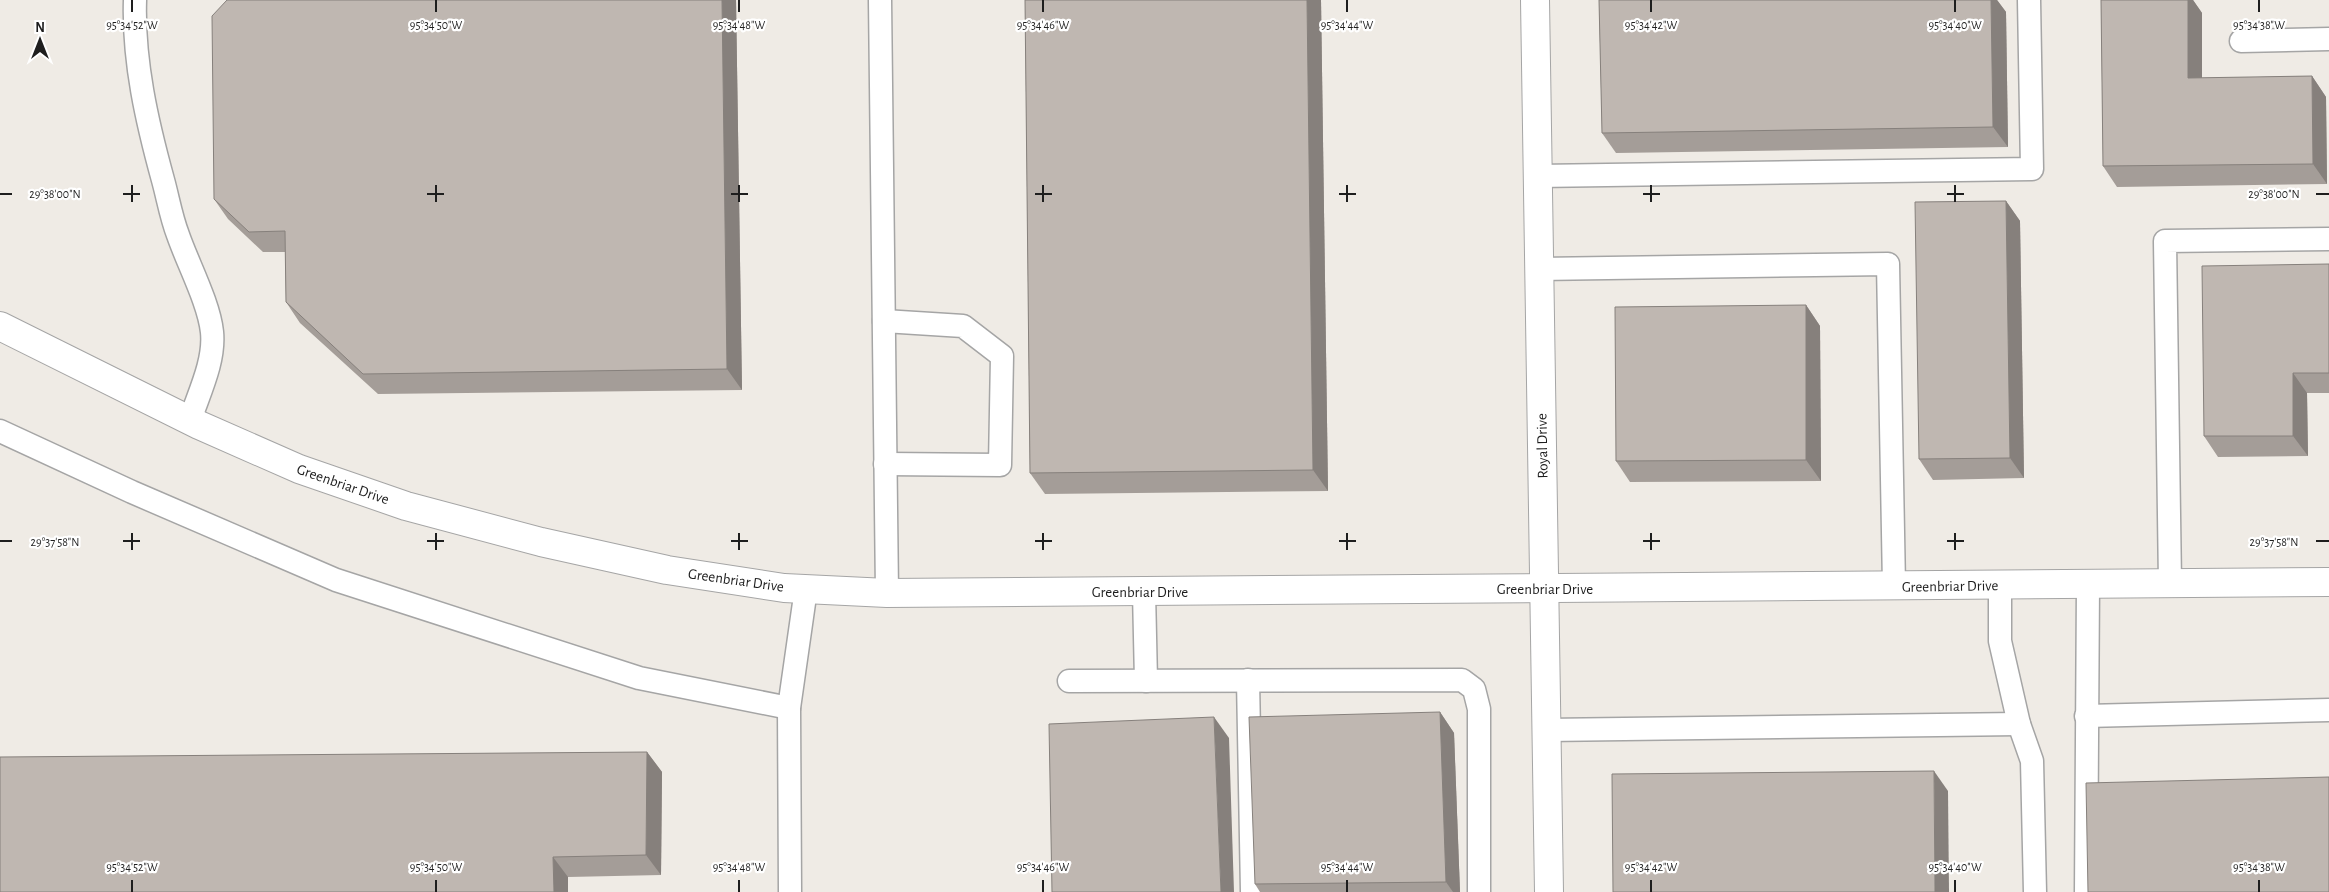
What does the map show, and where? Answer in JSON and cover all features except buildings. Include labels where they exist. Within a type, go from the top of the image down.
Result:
[{"type":"street","name":"Royal Drive","points":[[1536,0],[1548,892]]},
{"type":"street","name":"Greenbriar Drive","points":[[0,326],[190,420],[299,469],[406,506],[541,542],[667,570],[784,588],[887,593],[1544,590],[2329,582]]},
{"type":"lane","points":[[135,0],[140,82],[155,152],[177,234],[206,310],[212,332],[211,353],[207,371],[190,420]]},
{"type":"lane","points":[[880,0],[887,593]]},
{"type":"lane","points":[[1538,176],[2032,169],[2029,0]]},
{"type":"lane","points":[[2241,41],[2329,39]]},
{"type":"lane","points":[[2170,583],[2165,241],[2329,239]]},
{"type":"lane","points":[[1539,269],[1888,264],[1894,586]]},
{"type":"lane","points":[[884,322],[963,326],[1002,356],[1000,465],[885,464]]},
{"type":"lane","points":[[0,431],[132,492],[336,580],[639,678],[789,708]]},
{"type":"lane","points":[[2086,892],[2088,584]]},
{"type":"lane","points":[[2000,585],[2000,642],[2019,724],[2032,761],[2035,892]]},
{"type":"lane","points":[[790,892],[789,708],[806,589]]},
{"type":"lane","points":[[1144,592],[1146,681]]},
{"type":"lane","points":[[1248,680],[1252,892]]},
{"type":"lane","points":[[1069,681],[1462,680],[1474,689],[1479,708],[1479,892]]},
{"type":"lane","points":[[2086,716],[2329,710]]},
{"type":"lane","points":[[1546,730],[2019,724]]}]
